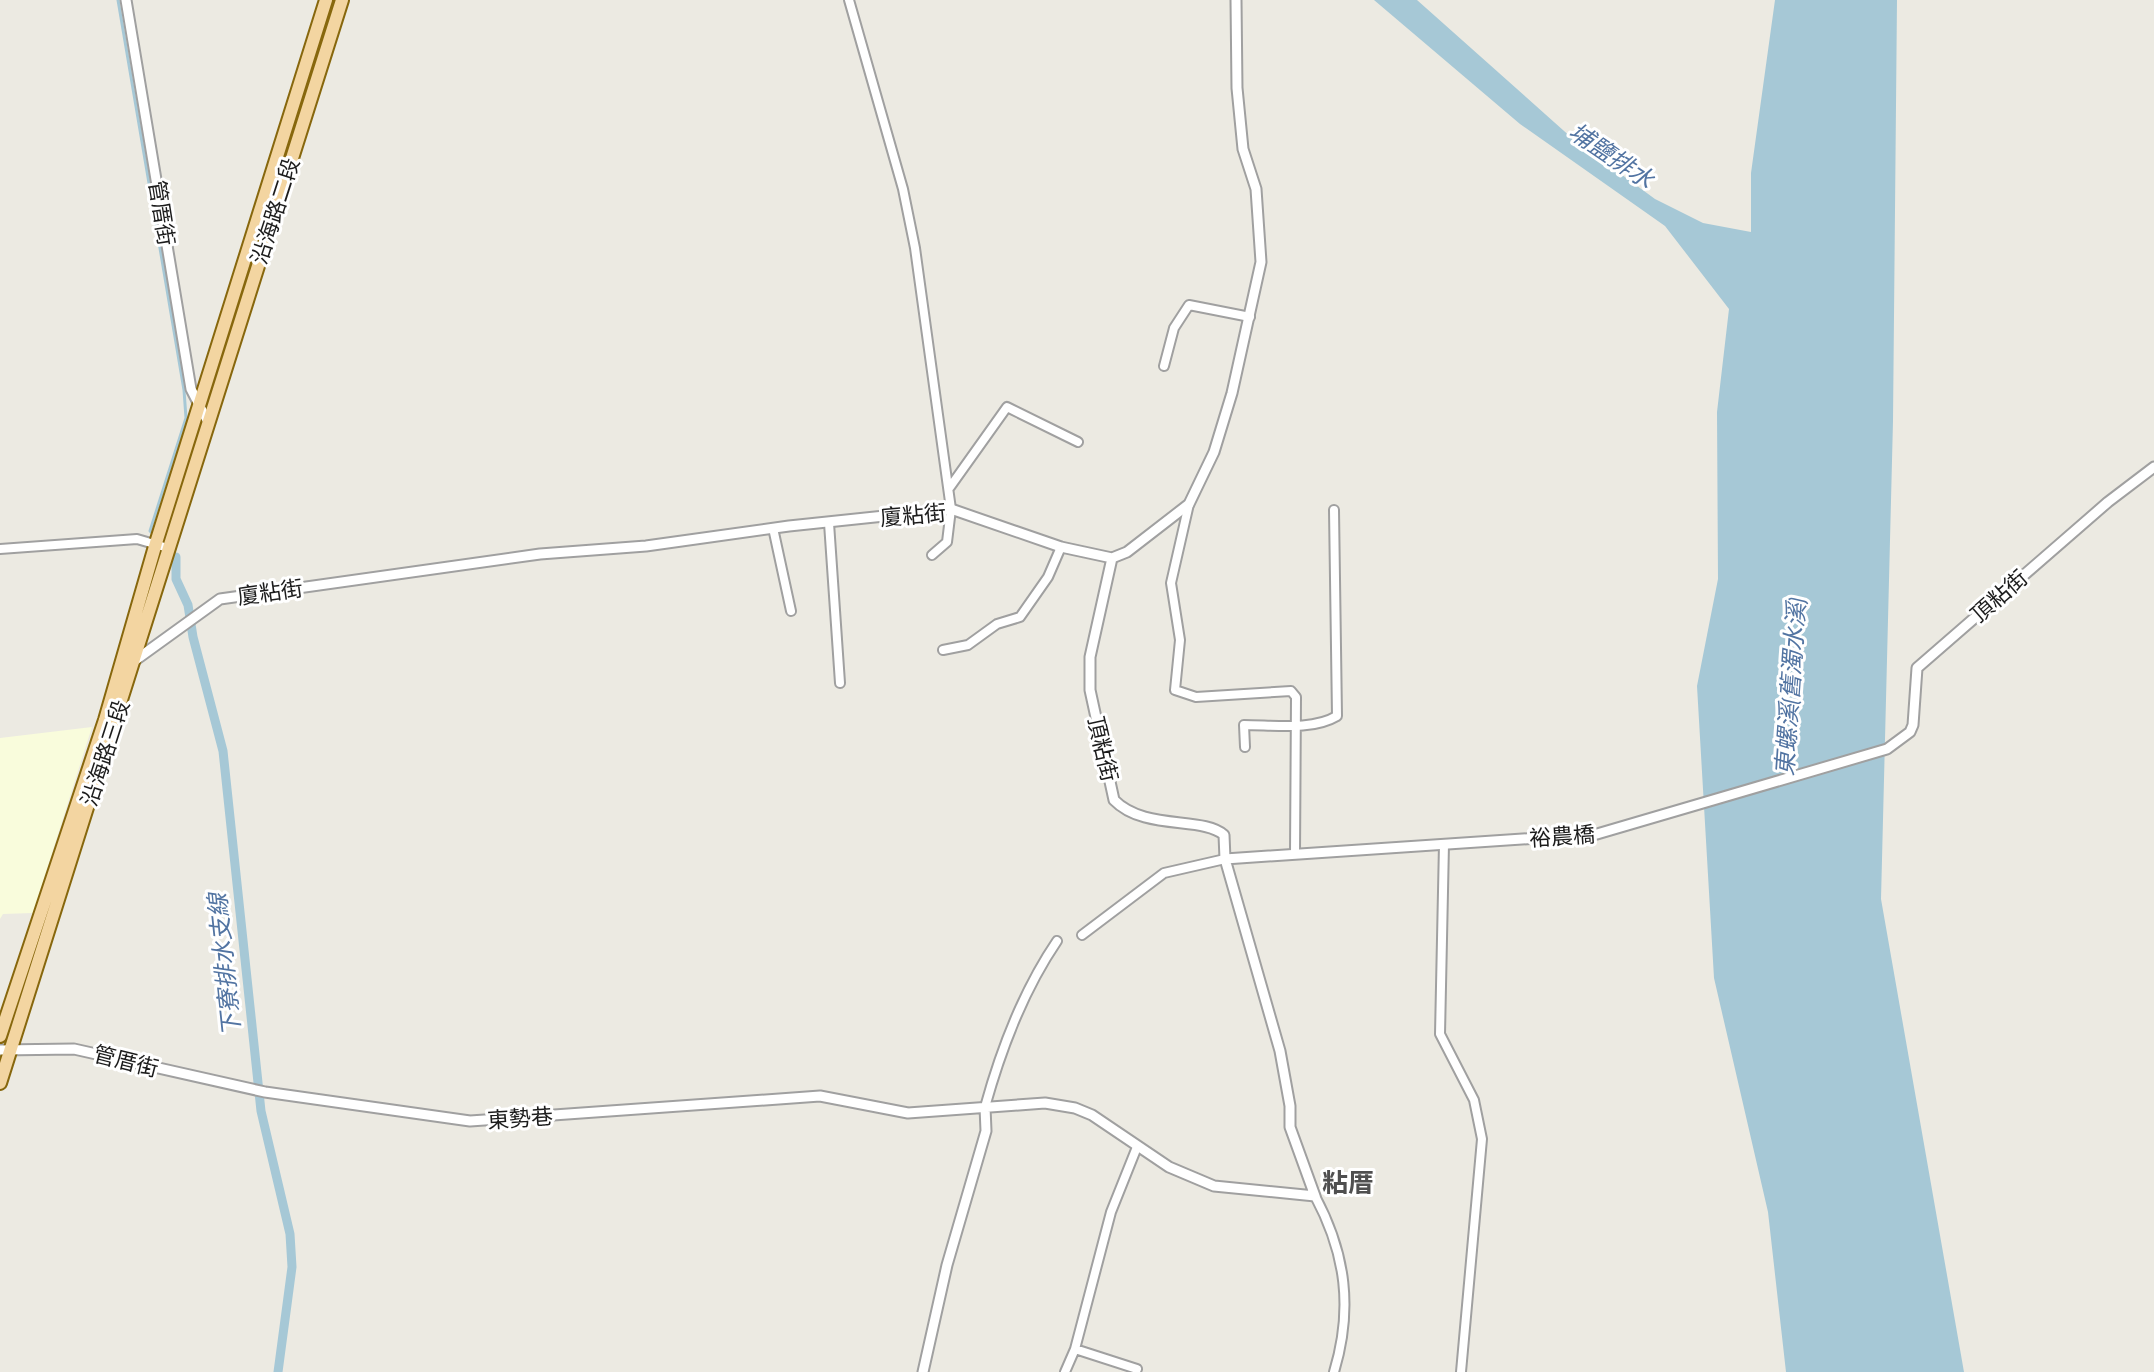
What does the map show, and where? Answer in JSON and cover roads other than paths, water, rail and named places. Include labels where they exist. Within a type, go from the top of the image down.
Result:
[{"type":"main road","name":"沿海路二段","points":[[200,408],[326,0]]},
{"type":"main road","name":"沿海路二段","points":[[208,422],[342,0]]},
{"type":"main road","name":"沿海路三段","points":[[0,1036],[135,662],[162,546],[200,408]]},
{"type":"main road","name":"沿海路三段","points":[[0,1083],[5,1049],[77,822],[121,668],[208,422]]},
{"type":"street","name":"管厝街","points":[[126,0],[191,389],[208,422]]},
{"type":"street","points":[[849,0],[903,189],[950,487],[947,542],[932,555]]},
{"type":"street","points":[[1236,0],[1238,103],[1243,149],[1256,189],[1261,262],[1250,317],[1214,452],[1189,504],[1171,583],[1180,640],[1175,690],[1196,697],[1291,691],[1296,697],[1295,854]]},
{"type":"street","points":[[1164,366],[1174,328],[1189,305],[1250,317]]},
{"type":"street","points":[[950,487],[1007,407],[1078,442]]},
{"type":"street","name":"頂粘街","points":[[1887,749],[1910,732],[1913,725],[1917,668],[2084,522],[2154,467]]},
{"type":"street","points":[[1112,558],[1127,552],[1189,504]]},
{"type":"street","name":"廈粘街","points":[[121,668],[135,662],[220,599],[540,554],[646,546],[773,528],[951,509],[1061,547],[1112,558]]},
{"type":"street","points":[[1245,747],[1244,725],[1296,725],[1328,721],[1338,711],[1334,510]]},
{"type":"street","points":[[829,523],[840,683]]},
{"type":"street","points":[[773,528],[791,611]]},
{"type":"street","points":[[0,549],[137,539],[162,546]]},
{"type":"street","points":[[943,650],[968,645],[997,624],[1020,617],[1048,577],[1061,547]]},
{"type":"street","name":"頂粘街","points":[[1112,558],[1090,657],[1090,683],[1114,800],[1120,806],[1160,822],[1214,826],[1224,835],[1225,859],[1280,1051],[1290,1106],[1290,1127],[1315,1196],[1329,1223],[1345,1282],[1346,1322],[1334,1372]]},
{"type":"street","name":"裕農橋","points":[[1225,859],[1597,834],[1887,749]]},
{"type":"street","points":[[1444,844],[1440,1034],[1474,1100],[1482,1139],[1461,1372]]},
{"type":"street","points":[[1082,935],[1164,873],[1225,859]]},
{"type":"street","points":[[923,1372],[947,1265],[986,1131],[985,1107],[1011,1028],[1039,967],[1057,941]]},
{"type":"street","name":"管厝街","points":[[5,1049],[74,1049],[265,1092]]},
{"type":"street","name":"東勢巷","points":[[265,1092],[470,1121],[820,1096],[908,1113],[985,1107]]},
{"type":"street","points":[[985,1107],[1045,1103],[1075,1108],[1092,1115],[1187,1177],[1214,1186],[1315,1196]]},
{"type":"street","points":[[1065,1372],[1075,1349],[1111,1212],[1137,1147]]},
{"type":"street","points":[[1075,1349],[1137,1369]]},
{"type":"water","name":"東螺溪(舊濁水溪)","points":[[1374,0],[1417,0],[1573,139],[1655,199],[1703,223],[1751,232],[1751,173],[1775,0],[1897,0],[1893,421],[1881,899],[1964,1372],[1786,1372],[1768,1212],[1714,978],[1697,686],[1718,579],[1717,412],[1729,309],[1665,226],[1520,124]]},
{"type":"waterway","points":[[118,0],[184,390],[186,418],[150,531],[155,535]]},
{"type":"waterway","name":"下寮排水支線","points":[[176,557],[176,579],[188,605],[193,637],[223,751],[261,1111],[290,1234],[292,1267],[278,1372]]},
{"type":"district","name":"粘厝","points":[[1348,1183]]},
{"type":"water label","name":"埔鹽排水","points":[[1611,156]]}]
